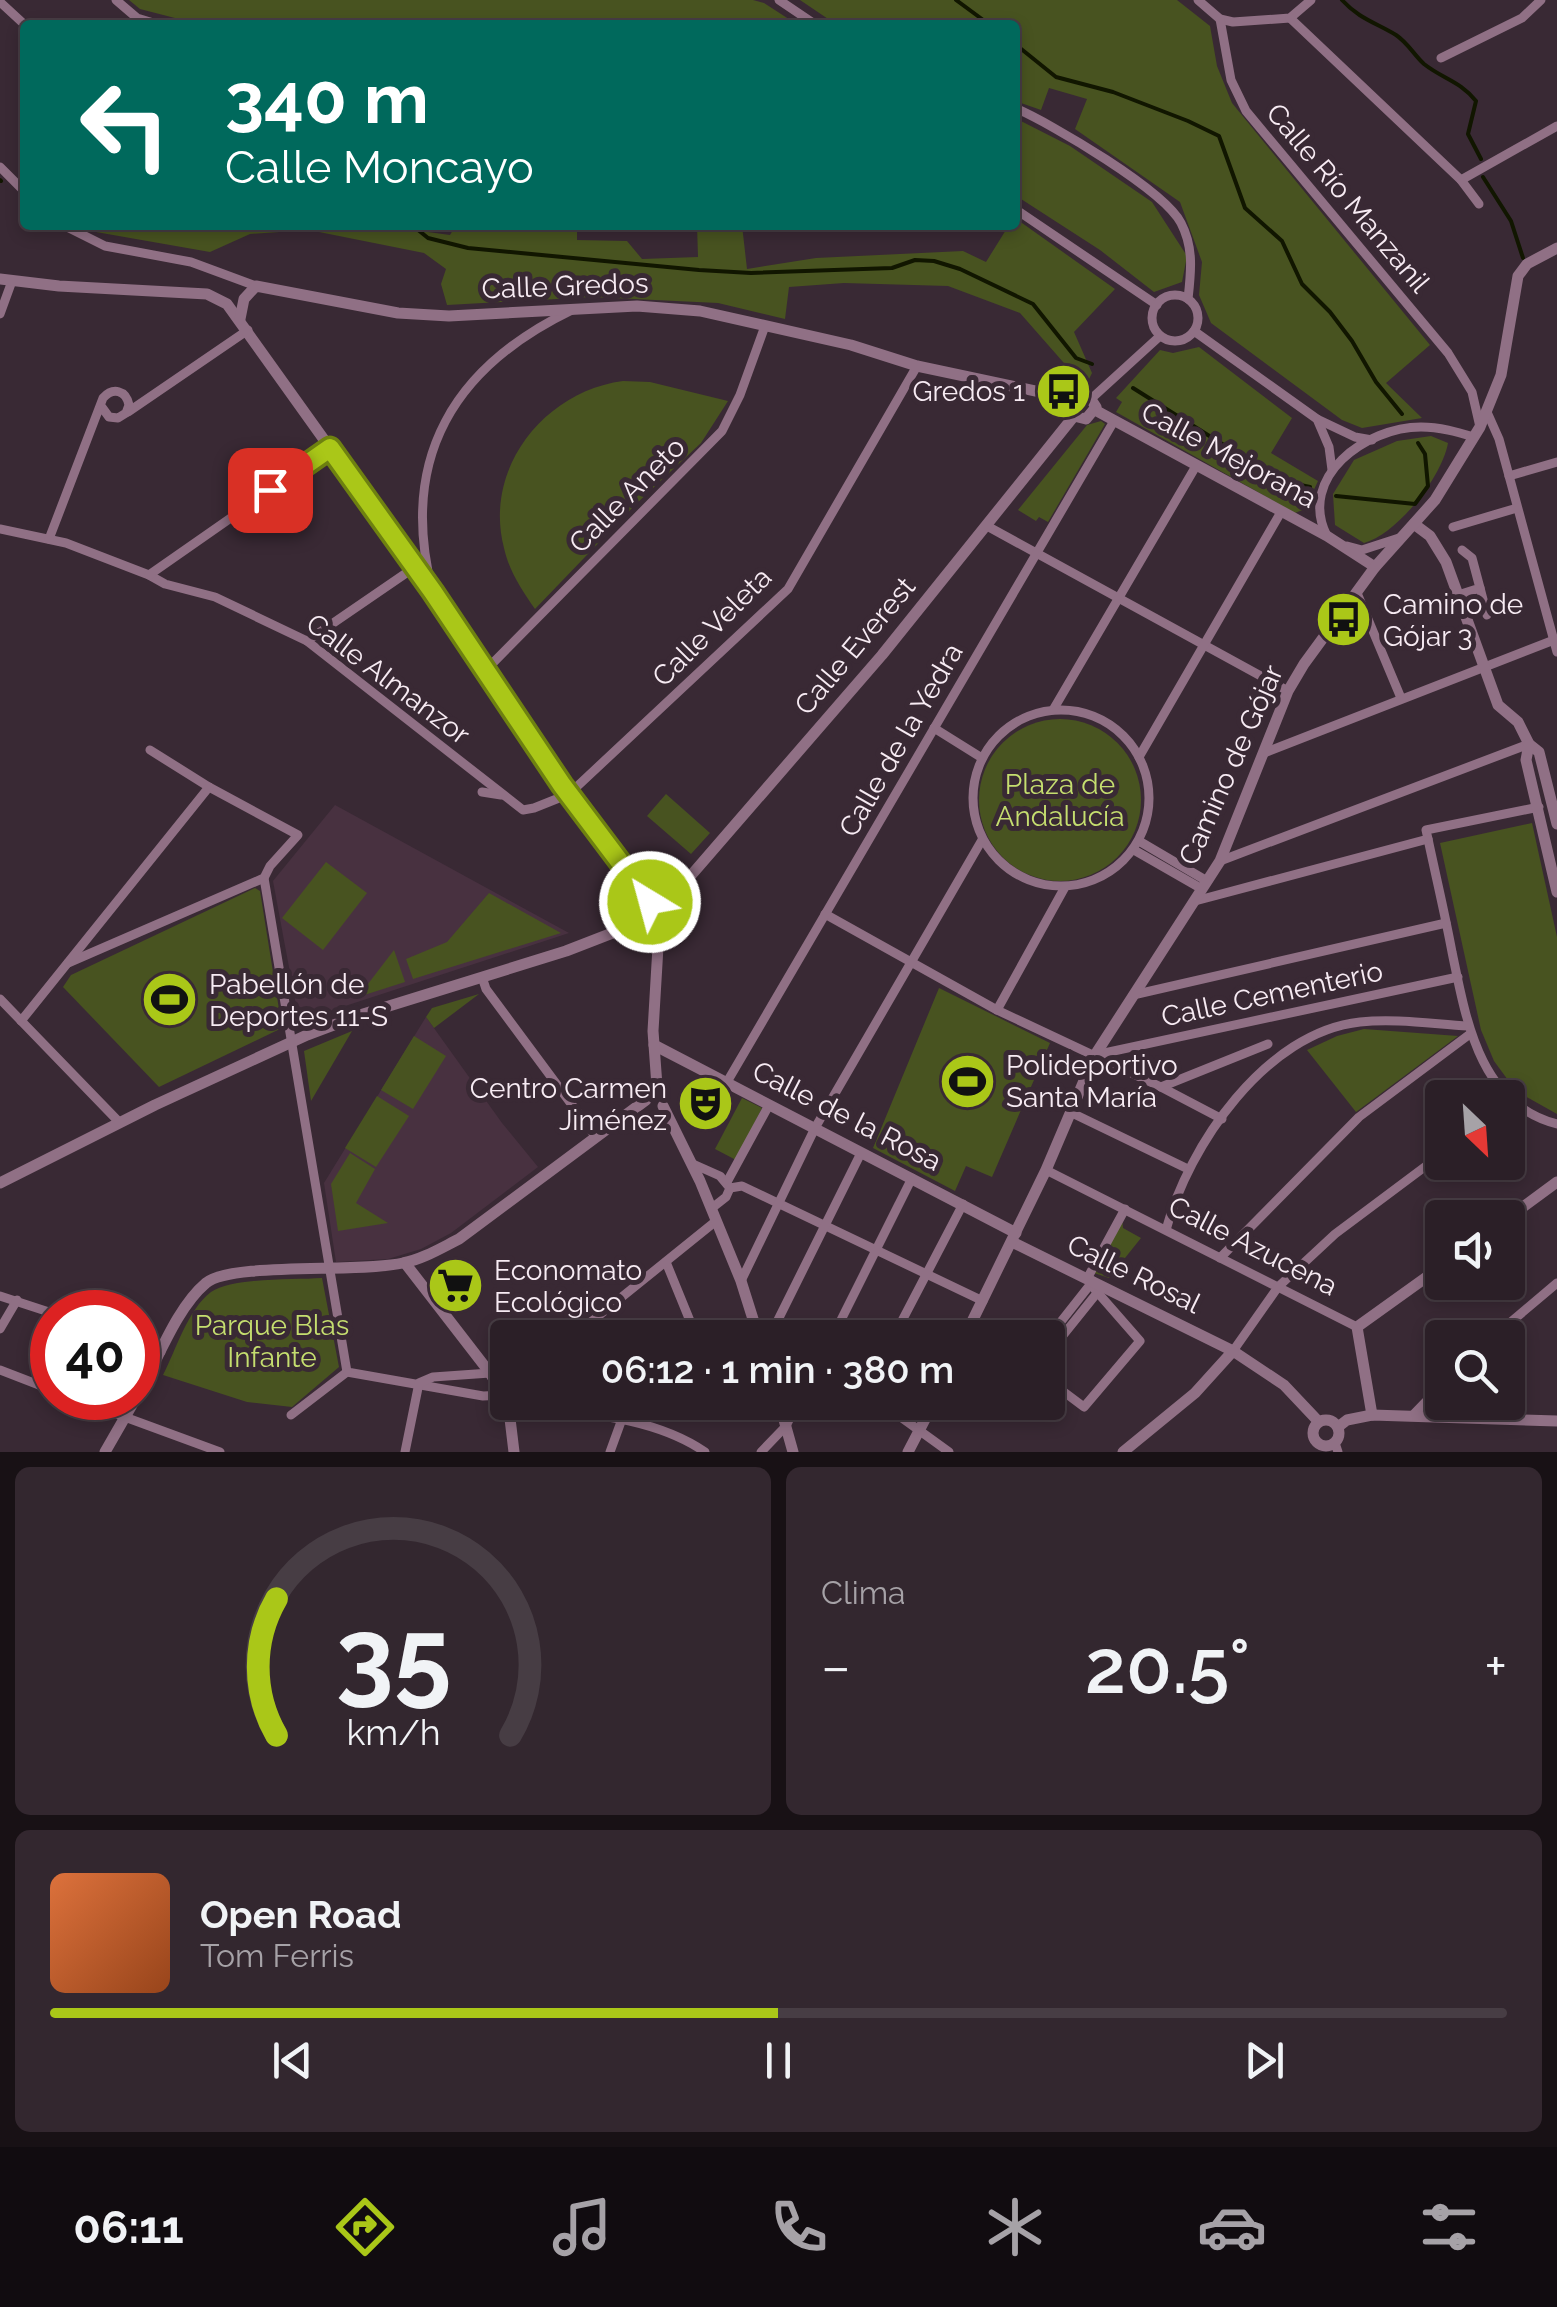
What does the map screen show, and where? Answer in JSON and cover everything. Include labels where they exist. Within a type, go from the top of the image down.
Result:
[{"type":"street","points":[[116,0],[139,20]]},
{"type":"street","points":[[779,0],[809,20]]},
{"type":"street","points":[[1198,0],[1220,19],[1233,22],[1290,18],[1311,0]]},
{"type":"street","points":[[1440,58],[1522,18],[1541,0]]},
{"type":"street","points":[[0,2],[20,20]]},
{"type":"street","points":[[1290,18],[1461,180],[1479,204]]},
{"type":"street","name":"Calle Río Manzanil","points":[[1220,19],[1231,80],[1246,111],[1448,352],[1472,392],[1477,432]]},
{"type":"street","points":[[1020,110],[1051,124],[1171,207],[1189,241],[1192,258],[1188,299],[1198,318],[1194,331],[1182,340],[1160,336],[1152,318],[1157,304],[1168,296],[1188,299]]},
{"type":"street","points":[[1461,180],[1557,126]]},
{"type":"street","points":[[0,167],[20,187]]},
{"type":"street","points":[[14,182],[20,176]]},
{"type":"street","points":[[1020,213],[1157,304]]},
{"type":"street","name":"Calle Gredos","points":[[72,230],[105,246],[191,262],[256,286],[398,313],[449,316],[636,306],[700,312],[851,345],[917,366],[1072,399]]},
{"type":"street","name":"Camino de Gójar","points":[[973,1320],[1046,1170],[1095,1056],[1220,861],[1288,691],[1375,568],[1435,500],[1477,432],[1494,396],[1507,348],[1518,276],[1527,264],[1557,248]]},
{"type":"street","points":[[0,314],[6,280],[208,294],[227,304],[433,592],[569,794],[650,902]]},
{"type":"street","points":[[240,319],[244,298],[256,286]]},
{"type":"street","points":[[433,592],[423,553],[422,521],[428,464],[441,426],[468,386],[490,363],[545,324],[579,307]]},
{"type":"street","name":"Calle Aneto","points":[[486,671],[722,431],[740,395],[764,326]]},
{"type":"street","points":[[101,406],[113,418],[126,413],[248,330]]},
{"type":"street","points":[[1194,331],[1318,419],[1355,437],[1374,440]]},
{"type":"street","points":[[1094,404],[1080,394],[1072,399],[1070,410],[1074,416],[1086,419],[1094,404],[1160,336]]},
{"type":"street","name":"Calle Veleta","points":[[569,794],[788,588],[917,366]]},
{"type":"street","points":[[49,539],[94,415],[106,394],[118,391],[128,400],[126,413]]},
{"type":"street","points":[[1472,392],[1494,396]]},
{"type":"street","name":"Calle Mejorana","points":[[1094,404],[1114,421],[1327,536],[1375,568]]},
{"type":"street","points":[[1488,412],[1557,652]]},
{"type":"street","name":"Calle Everest","points":[[668,902],[882,654],[1074,416]]},
{"type":"street","points":[[1318,419],[1329,447],[1332,470]]},
{"type":"street","name":"Calle de la Yedra","points":[[727,1082],[1114,421]]},
{"type":"street","points":[[1140,757],[1202,646],[1287,515],[1310,513],[1318,505],[1332,470],[1343,455],[1417,426],[1477,432]]},
{"type":"street","points":[[149,575],[330,448]]},
{"type":"street","points":[[1509,476],[1557,462]]},
{"type":"street","points":[[1053,710],[1196,466]]},
{"type":"street","points":[[1318,505],[1319,520],[1327,536]]},
{"type":"street","points":[[1453,527],[1517,508]]},
{"type":"street","points":[[1414,524],[1430,536],[1446,562],[1498,704],[1518,722],[1529,744],[1539,752],[1557,892]]},
{"type":"street","points":[[987,526],[1288,691]]},
{"type":"street","name":"Calle Almanzor","points":[[0,529],[49,539],[165,584],[215,597],[307,642],[523,810],[569,794]]},
{"type":"street","points":[[1340,544],[1362,550],[1402,537]]},
{"type":"street","points":[[1462,550],[1472,558],[1487,614]]},
{"type":"street","points":[[307,642],[416,568]]},
{"type":"street","points":[[1458,595],[1480,588]]},
{"type":"street","points":[[1357,592],[1401,698]]},
{"type":"street","points":[[1264,752],[1554,640]]},
{"type":"street","points":[[1053,710],[1096,717],[1116,728],[1140,757],[1150,792],[1149,810],[1136,845],[1100,878],[1065,887],[1023,879],[1005,867],[982,840],[973,813],[973,784],[982,758],[1004,730],[1019,720],[1053,710]]},
{"type":"street","points":[[934,728],[982,758]]},
{"type":"street","points":[[1220,861],[1529,744]]},
{"type":"street","points":[[150,750],[209,787],[298,834],[264,878],[347,1372]]},
{"type":"street","points":[[21,1021],[209,787]]},
{"type":"street","points":[[482,792],[504,796]]},
{"type":"street","points":[[1546,806],[1557,824]]},
{"type":"street","points":[[1494,1080],[1469,1030],[1426,830],[1546,806]]},
{"type":"street","points":[[1136,845],[1201,890],[1428,839]]},
{"type":"street","points":[[741,1281],[815,1128],[982,840]]},
{"type":"street","points":[[68,963],[264,878]]},
{"type":"street","points":[[997,1010],[1065,887]]},
{"type":"street","points":[[646,920],[650,902],[662,898],[668,902],[670,917],[659,930]]},
{"type":"street","points":[[825,914],[997,1010],[1161,1086],[1222,1119]]},
{"type":"street","points":[[646,920],[659,930]]},
{"type":"street","points":[[0,1183],[294,1041],[360,1015],[566,951],[646,920]]},
{"type":"street","points":[[1133,995],[1446,924]]},
{"type":"street","points":[[659,930],[654,1045],[657,1086],[667,1094],[663,1106],[693,1164],[753,1320]]},
{"type":"street","points":[[482,977],[486,989],[594,1136]]},
{"type":"street","name":"Calle Cementerio","points":[[1095,1056],[1458,977]]},
{"type":"street","points":[[0,999],[120,1122]]},
{"type":"street","points":[[1166,1230],[1188,1169],[1222,1119],[1274,1058],[1332,1028],[1359,1022],[1469,1030]]},
{"type":"street","points":[[1220,1258],[1359,1118],[1469,1030]]},
{"type":"street","points":[[1161,1086],[1268,1044]]},
{"type":"street","name":"Calle de la Rosa","points":[[654,1045],[963,1204],[1014,1237]]},
{"type":"street","points":[[160,1352],[189,1303],[208,1280],[229,1272],[331,1270],[405,1263],[459,1238],[646,1100],[648,1090],[657,1086]]},
{"type":"street","points":[[646,1100],[653,1107],[663,1106]]},
{"type":"street","points":[[594,1320],[666,1262],[714,1215],[769,1104]]},
{"type":"street","points":[[1525,1112],[1557,1124]]},
{"type":"street","points":[[1072,1113],[1188,1169]]},
{"type":"street","points":[[778,1320],[861,1153]]},
{"type":"street","points":[[693,1164],[728,1185],[742,1186],[983,1300]]},
{"type":"street","points":[[1130,1450],[1195,1393],[1233,1351],[1278,1288],[1335,1234],[1425,1167]]},
{"type":"street","name":"Calle Azucena","points":[[1046,1170],[1357,1327],[1372,1415]]},
{"type":"street","points":[[700,1181],[712,1172]]},
{"type":"street","points":[[841,1320],[912,1178]]},
{"type":"street","points":[[1525,1206],[1557,1182]]},
{"type":"street","points":[[903,1320],[963,1204]]},
{"type":"street","points":[[1065,1327],[1092,1284],[1125,1208]]},
{"type":"street","name":"Calle Rosal","points":[[1014,1237],[1092,1284],[1233,1351],[1284,1385],[1318,1421]]},
{"type":"street","points":[[666,1262],[690,1320]]},
{"type":"street","points":[[405,1263],[490,1373]]},
{"type":"street","points":[[1357,1327],[1425,1278]]},
{"type":"street","points":[[1513,1320],[1557,1282]]},
{"type":"street","points":[[1063,1320],[1092,1284]]},
{"type":"street","points":[[1065,1393],[1084,1408],[1140,1341],[1092,1284]]},
{"type":"street","points":[[0,1296],[30,1305]]},
{"type":"street","points":[[0,1329],[17,1300]]},
{"type":"street","points":[[0,1370],[30,1382]]},
{"type":"street","points":[[291,1416],[347,1372],[490,1397]]},
{"type":"street","points":[[419,1383],[433,1376],[490,1373]]},
{"type":"street","points":[[405,1452],[419,1383]]},
{"type":"street","points":[[1413,1415],[1425,1403]]},
{"type":"street","points":[[1338,1427],[1347,1420],[1372,1415],[1557,1422]]},
{"type":"street","points":[[105,1452],[123,1420]]},
{"type":"street","points":[[136,1420],[220,1452]]},
{"type":"street","points":[[510,1420],[514,1452]]},
{"type":"street","points":[[610,1452],[622,1420],[691,1442],[705,1452]]},
{"type":"street","points":[[784,1420],[793,1452]]},
{"type":"street","points":[[761,1452],[789,1420]]},
{"type":"street","points":[[907,1420],[948,1452]]},
{"type":"street","points":[[908,1452],[926,1420]]},
{"type":"street","points":[[1331,1420],[1338,1427],[1336,1448],[1315,1448],[1312,1431],[1318,1421],[1331,1420]]},
{"type":"shaded area","points":[[335,805],[569,933],[299,1021],[273,881]]},
{"type":"shaded area","points":[[426,1017],[538,1167],[451,1233],[421,1249],[388,1259],[336,1262],[324,1183]]},
{"type":"green space","points":[[129,0],[753,0],[790,20],[183,20],[140,9]]},
{"type":"green space","points":[[800,0],[1177,0],[1210,26],[1217,66],[1232,103],[1430,345],[1386,383],[1422,418],[1362,428],[1342,420],[1211,323],[1199,295],[1202,262],[1180,202],[1075,129],[1087,99],[1049,88],[1041,110],[1020,103],[1020,20],[830,20]]},
{"type":"green space","points":[[1020,121],[1070,146],[1152,202],[1187,256],[1182,282],[1154,292],[1100,250],[1020,198]]},
{"type":"green space","points":[[1020,222],[1115,289],[1074,332],[1092,373],[1085,387],[1020,313],[948,286],[844,283],[789,287],[785,319],[718,303],[592,297],[447,305],[441,284],[446,269],[424,253],[309,230],[413,230],[450,235],[453,230],[577,230],[577,240],[627,241],[642,259],[698,257],[697,230],[743,230],[747,269],[816,258],[963,251],[986,262],[1006,230],[1020,230]]},
{"type":"green space","points":[[93,230],[309,230],[250,234],[210,252]]},
{"type":"green space","points":[[1199,347],[1292,418],[1271,453],[1318,481],[1305,509],[1295,513],[1116,412],[1122,402],[1116,398],[1160,350],[1173,353]]},
{"type":"green space","points":[[623,381],[650,382],[728,401],[701,443],[535,609],[504,548],[500,518],[503,490],[512,463],[526,438],[569,400]]},
{"type":"green space","points":[[1101,421],[1105,424],[1048,522],[1039,517],[1036,521],[1018,510],[1087,425]]},
{"type":"green space","points":[[1431,436],[1448,443],[1444,457],[1427,487],[1403,516],[1377,538],[1364,543],[1335,525],[1333,494],[1354,460],[1397,441]]},
{"type":"green space","name":"Plaza de Andalucía","points":[[1060,719],[1091,725],[1118,742],[1135,769],[1141,800],[1135,831],[1118,858],[1091,875],[1060,881],[1029,875],[1002,858],[985,831],[979,800],[985,769],[1002,742],[1029,725]]},
{"type":"green space","points":[[666,794],[710,833],[691,854],[647,816]]},
{"type":"green space","points":[[1532,823],[1557,937],[1557,1114],[1525,1096],[1525,1080],[1508,1080],[1494,1061],[1481,1030],[1440,843]]},
{"type":"green space","points":[[326,862],[367,893],[323,950],[282,918]]},
{"type":"green space","points":[[255,888],[260,891],[282,1028],[159,1087],[63,987],[71,975]]},
{"type":"green space","points":[[489,893],[561,933],[413,979],[406,959],[447,942]]},
{"type":"green space","points":[[394,950],[405,982],[358,997]]},
{"type":"green space","name":"Polideportivo Santa María","points":[[939,988],[1050,1043],[992,1177],[966,1166],[955,1191],[873,1148]]},
{"type":"green space","points":[[479,994],[434,1028],[426,1017],[432,1008]]},
{"type":"green space","points":[[1364,1029],[1458,1036],[1356,1112],[1307,1050]]},
{"type":"green space","points":[[352,1031],[311,1101],[304,1051]]},
{"type":"green space","points":[[414,1036],[446,1056],[413,1109],[381,1090]]},
{"type":"green space","points":[[377,1096],[409,1116],[376,1167],[345,1148]]},
{"type":"green space","points":[[742,1098],[762,1108],[736,1160],[715,1149]]},
{"type":"green space","points":[[350,1153],[375,1169],[356,1203],[388,1223],[338,1231],[331,1184]]},
{"type":"green space","points":[[1122,1216],[1123,1228],[1141,1238],[1109,1278],[1094,1273]]},
{"type":"green space","name":"Parque Blas Infante","points":[[322,1278],[339,1367],[292,1407],[247,1402],[163,1375],[189,1319],[211,1292],[249,1282]]},
{"type":"waterway","points":[[956,0],[983,20]]},
{"type":"waterway","points":[[1342,0],[1400,38],[1424,64],[1476,101],[1468,134],[1481,159]]},
{"type":"waterway","points":[[1020,48],[1056,77],[1113,92],[1219,136],[1245,208],[1282,241],[1302,284],[1330,312],[1402,414]]},
{"type":"waterway","points":[[1483,177],[1511,221],[1523,258]]},
{"type":"waterway","points":[[418,230],[428,238],[468,248],[699,270],[751,273],[892,268],[915,260],[934,261],[960,269],[1033,304],[1076,358],[1092,364]]},
{"type":"waterway","points":[[1133,388],[1254,464],[1291,483],[1310,487]]},
{"type":"waterway","points":[[1336,496],[1415,504],[1428,486],[1425,454],[1418,443]]},
{"type":"place","name":"Gredos 1","points":[[1064,391]]},
{"type":"place","name":"Camino de Gójar 3","points":[[1344,620]]},
{"type":"place","name":"Pabellón de Deportes 11-S","points":[[170,1000]]},
{"type":"place","name":"Polideportivo Santa María","points":[[967,1081]]},
{"type":"place","name":"Centro Carmen Jiménez","points":[[706,1104]]},
{"type":"place","name":"Economato Ecológico","points":[[455,1286]]},
{"type":"route","points":[[270,490],[330,448],[433,592],[562,785],[650,902]]}]
